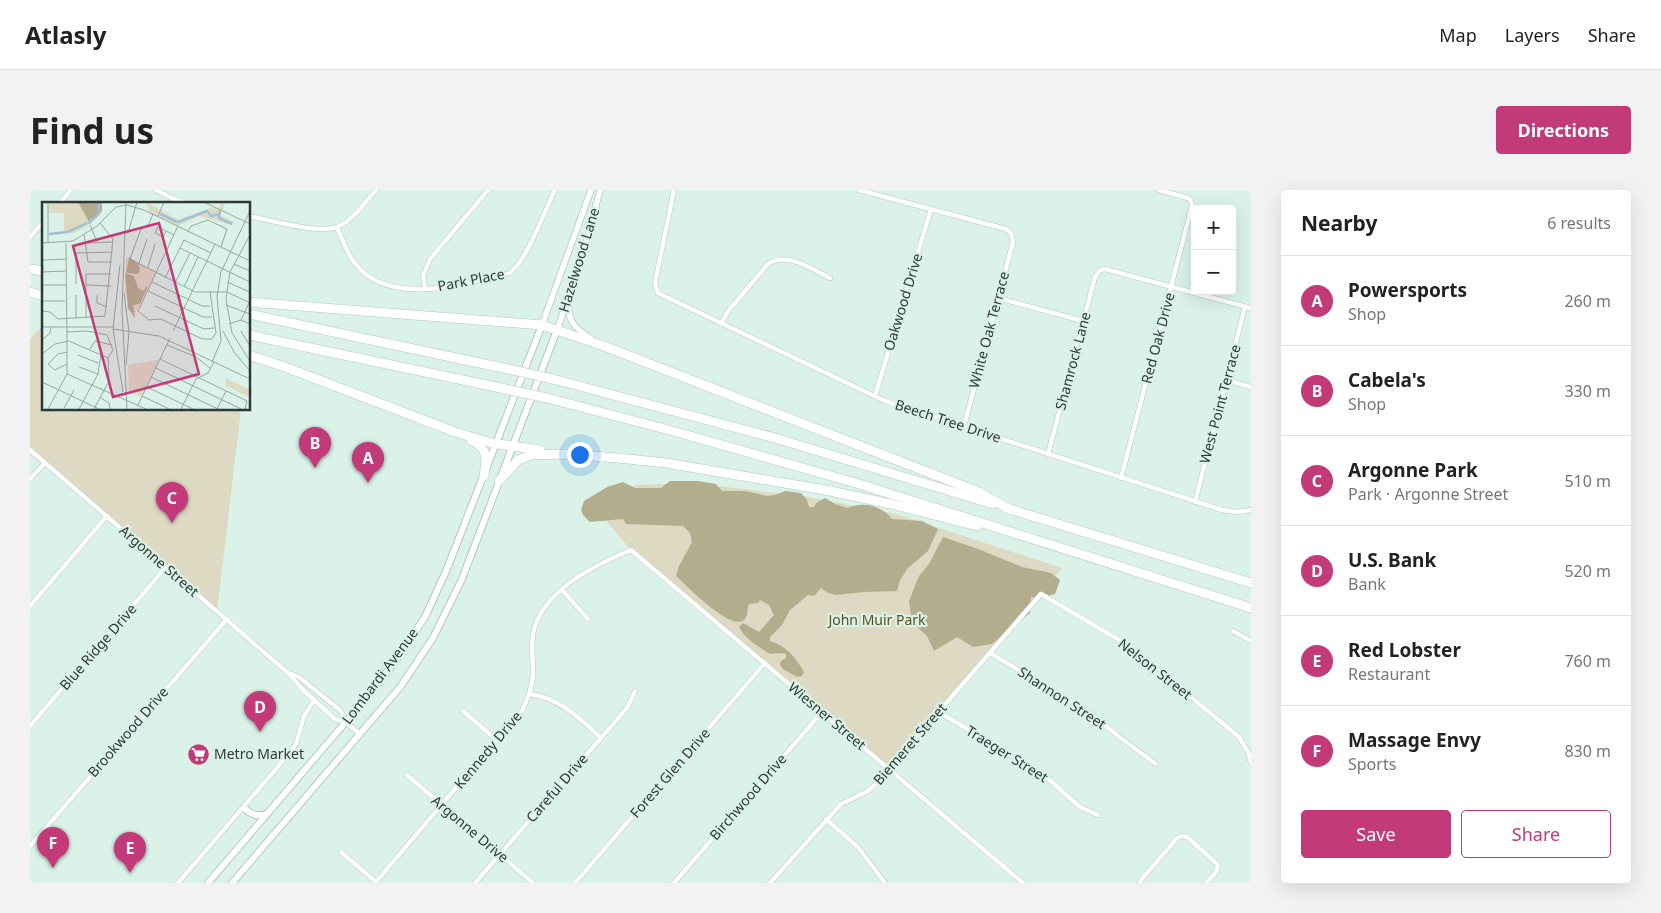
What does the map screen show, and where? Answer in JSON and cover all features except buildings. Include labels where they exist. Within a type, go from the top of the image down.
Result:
[{"type":"highway","points":[[250,302],[542,325],[604,346],[979,492],[1011,510]]},
{"type":"highway","points":[[250,314],[553,379],[775,438],[1251,584]]},
{"type":"highway","points":[[250,335],[547,398],[772,458],[892,494],[994,528],[1251,608]]},
{"type":"highway","points":[[250,355],[455,432],[496,444],[565,454],[666,463],[781,482],[891,504],[970,526],[994,528]]},
{"type":"highway","points":[[455,432],[477,443],[484,450],[486,459],[484,476]]},
{"type":"highway","points":[[499,481],[516,462],[525,456],[565,454]]},
{"type":"main road","name":"Lombardi Avenue","points":[[208,883],[392,665],[425,617],[447,570],[542,325]]},
{"type":"main road","name":"Lombardi Avenue","points":[[232,883],[401,686],[435,634],[459,586],[557,330]]},
{"type":"main road","points":[[244,808],[252,815],[269,813]]},
{"type":"main road","points":[[252,815],[252,832]]},
{"type":"street","points":[[61,202],[71,190]]},
{"type":"street","points":[[156,190],[183,202]]},
{"type":"street","points":[[250,216],[318,230],[337,227],[353,216],[376,190]]},
{"type":"street","points":[[424,288],[423,276],[430,259],[488,190]]},
{"type":"street","name":"Park Place","points":[[337,227],[345,248],[355,263],[370,277],[386,285],[406,289],[450,287],[510,272],[520,262],[555,190]]},
{"type":"street","name":"Hazelwood Lane","points":[[542,325],[591,190]]},
{"type":"street","name":"Hazelwood Lane","points":[[557,330],[570,296],[592,224],[600,190]]},
{"type":"street","name":"Beech Tree Drive","points":[[674,190],[655,283],[658,293],[886,401],[1195,502],[1222,510],[1237,512],[1251,510]]},
{"type":"street","points":[[859,190],[931,209]]},
{"type":"street","name":"Red Oak Drive","points":[[1121,478],[1192,206],[1189,199],[1158,190]]},
{"type":"street","name":"White Oak Terrace","points":[[931,209],[1006,229],[1011,233],[1013,242],[964,426]]},
{"type":"street","name":"Oakwood Drive","points":[[875,396],[931,209]]},
{"type":"street","points":[[30,237],[42,223]]},
{"type":"street","points":[[721,323],[729,310],[768,264],[775,260],[794,261],[830,278]]},
{"type":"street","name":"Shamrock Lane","points":[[1048,454],[1095,277],[1100,270],[1105,269],[1171,287]]},
{"type":"street","points":[[1171,287],[1251,308]]},
{"type":"street","points":[[570,296],[568,310],[574,325],[579,331],[604,346]]},
{"type":"street","points":[[998,298],[1083,321]]},
{"type":"street","name":"West Point Terrace","points":[[1195,502],[1245,307]]},
{"type":"street","points":[[1226,380],[1251,387]]},
{"type":"street","name":"Argonne Street","points":[[30,450],[227,619],[288,673],[303,690],[335,719],[345,722],[360,734]]},
{"type":"street","points":[[30,479],[44,463]]},
{"type":"street","points":[[30,606],[107,516]]},
{"type":"street","name":"Kennedy Drive","points":[[375,882],[518,717],[530,694],[533,672],[531,653],[534,632],[542,614],[562,590],[587,570],[631,550]]},
{"type":"street","name":"Wiesner Street","points":[[631,550],[1023,883]]},
{"type":"street","name":"Blue Ridge Drive","points":[[30,726],[166,567]]},
{"type":"street","points":[[562,590],[588,619]]},
{"type":"street","name":"Biemeret Street","points":[[770,883],[841,804],[868,791],[889,769],[1041,594]]},
{"type":"street","name":"Nelson Street","points":[[1041,594],[1131,647],[1239,738],[1248,752],[1251,762]]},
{"type":"street","name":"Brookwood Drive","points":[[30,846],[227,619]]},
{"type":"street","points":[[1233,631],[1251,641]]},
{"type":"street","name":"Shannon Street","points":[[990,653],[1092,714],[1156,764]]},
{"type":"street","name":"Forest Glen Drive","points":[[575,883],[764,663]]},
{"type":"street","name":"Argonne Street","points":[[288,673],[299,677],[341,711],[345,722]]},
{"type":"street","name":"Careful Drive","points":[[476,883],[627,708],[635,691]]},
{"type":"street","points":[[530,694],[556,701],[571,711],[601,738]]},
{"type":"street","points":[[178,883],[244,808],[296,744],[304,716],[314,700]]},
{"type":"street","points":[[463,711],[498,741]]},
{"type":"street","name":"Birchwood Drive","points":[[674,883],[822,712]]},
{"type":"street","name":"Traeger Street","points":[[939,712],[1045,776],[1080,807],[1098,815]]},
{"type":"street","name":"Argonne Drive","points":[[407,776],[533,883]]},
{"type":"street","points":[[826,819],[858,847],[885,883]]},
{"type":"street","points":[[1140,883],[1177,838],[1182,836],[1187,837],[1218,866],[1216,872],[1206,883]]},
{"type":"street","points":[[341,852],[375,882]]},
{"type":"green space","points":[[42,326],[42,410],[241,410],[217,611],[30,446],[30,339]]},
{"type":"green space","name":"John Muir Park","points":[[693,483],[803,496],[896,514],[1062,568],[889,769],[631,550],[590,502],[637,485]]},
{"type":"shaded area","points":[[670,481],[698,481],[716,484],[722,491],[745,491],[767,496],[785,491],[801,493],[807,500],[809,507],[814,507],[816,503],[825,498],[835,504],[848,508],[860,505],[872,506],[883,511],[892,519],[922,521],[938,529],[928,551],[908,568],[900,580],[897,591],[836,595],[828,593],[821,588],[814,596],[808,595],[790,610],[782,625],[770,637],[770,641],[786,649],[798,662],[804,672],[802,676],[797,677],[783,669],[780,665],[781,661],[786,658],[786,654],[770,654],[757,646],[739,627],[743,623],[759,632],[774,615],[769,605],[760,600],[758,603],[749,604],[745,619],[739,622],[731,620],[710,607],[676,576],[679,566],[692,542],[690,533],[683,526],[626,524],[623,519],[590,522],[581,510],[584,501],[607,487],[623,482],[635,488],[661,488]]},
{"type":"shaded area","points":[[943,537],[1022,567],[1051,573],[1060,580],[1055,594],[1040,598],[1031,597],[1030,613],[992,644],[973,647],[957,637],[934,651],[927,636],[912,622],[909,601],[919,576],[929,564]]},
{"type":"place","name":"Cabela's","points":[[315,468]]},
{"type":"place","name":"Powersports","points":[[368,483]]},
{"type":"place","name":"Argonne Park","points":[[172,523]]},
{"type":"place","name":"U.S. Bank","points":[[260,732]]},
{"type":"place","name":"Metro Market","points":[[198,754]]},
{"type":"place","name":"Massage Envy","points":[[53,868]]},
{"type":"place","name":"Red Lobster","points":[[130,873]]}]
